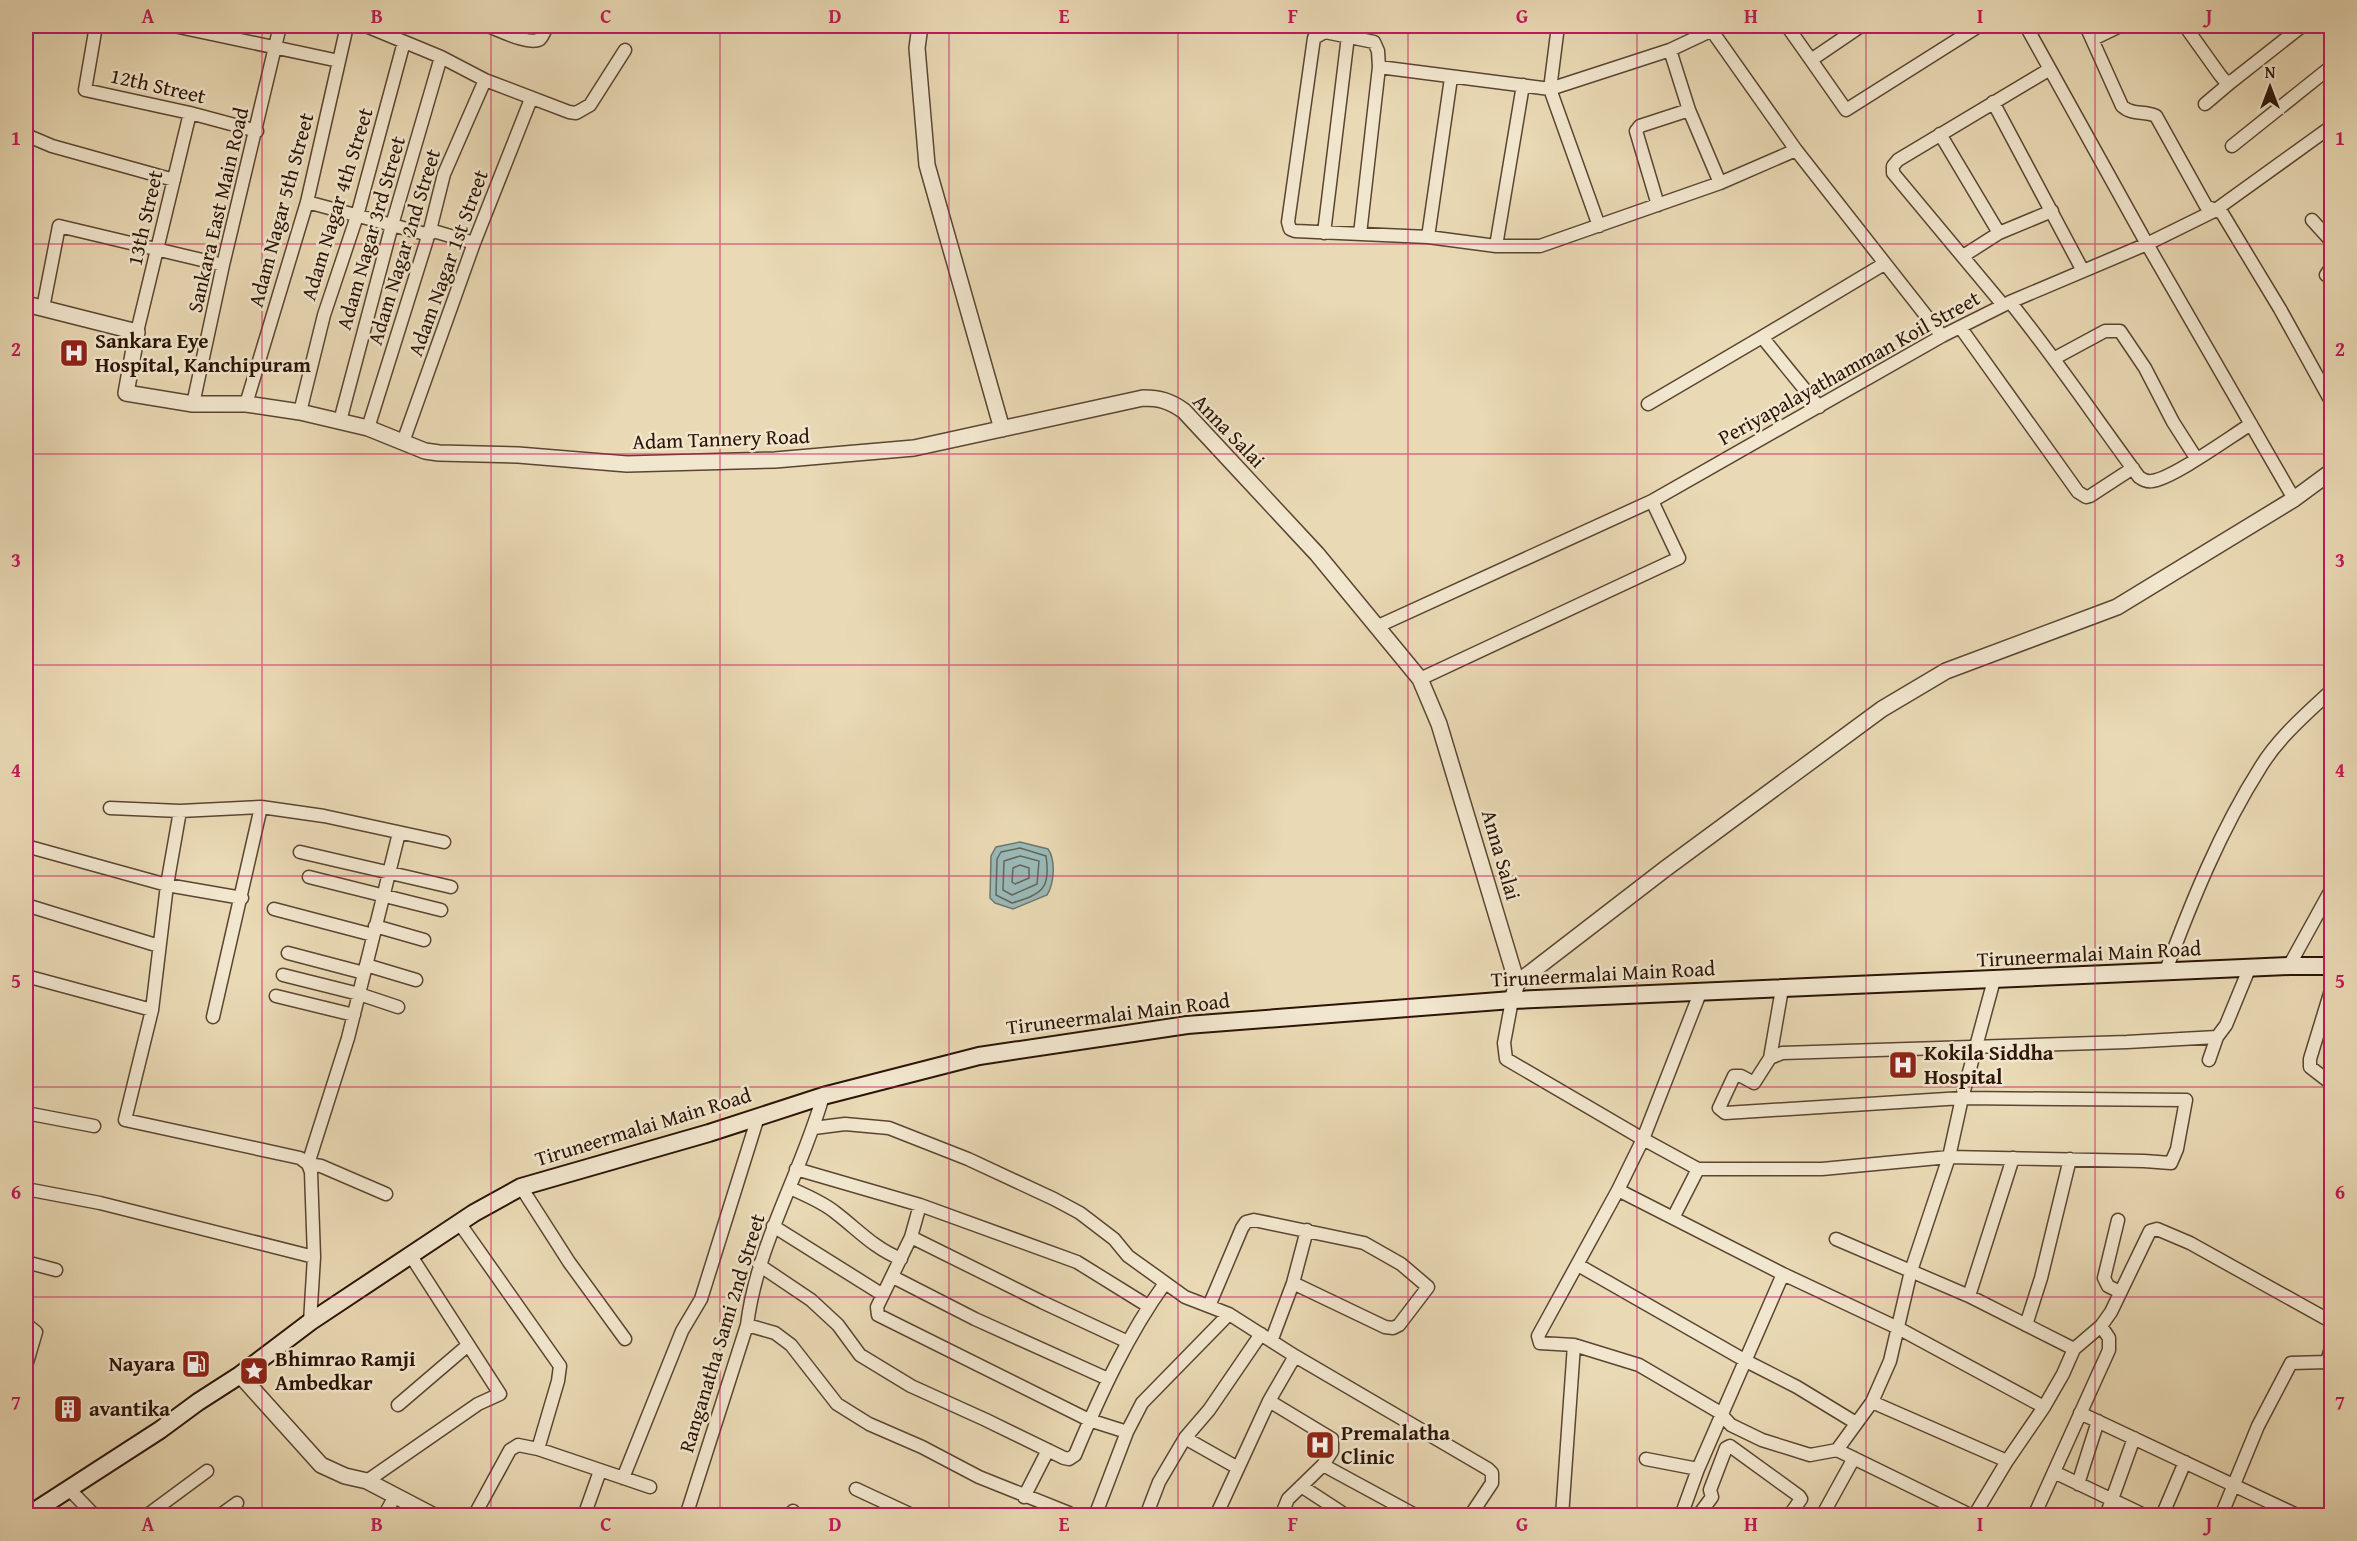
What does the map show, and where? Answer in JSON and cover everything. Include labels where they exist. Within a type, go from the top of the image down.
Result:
[{"type":"main road","name":"Tiruneermalai Main Road","points":[[27,1515],[70,1490],[160,1430],[240,1375],[310,1322],[521,1187],[823,1096],[979,1056],[1187,1025],[1512,1000],[2331,966]]},
{"type":"street","name":"12th Street","points":[[96,26],[85,90],[190,113],[257,131]]},
{"type":"street","points":[[174,26],[339,61]]},
{"type":"street","name":"Sankara East Main Road","points":[[193,404],[223,265],[257,131],[280,26]]},
{"type":"street","name":"Adam Nagar 5th Street","points":[[246,404],[307,202],[347,26]]},
{"type":"street","points":[[366,26],[441,57],[485,80],[569,112],[582,111],[590,105],[625,50]]},
{"type":"street","points":[[488,26],[528,41],[538,41],[547,26]]},
{"type":"street","points":[[920,26],[917,48],[927,165],[1002,429]]},
{"type":"street","points":[[1558,26],[1550,89],[1599,226]]},
{"type":"street","points":[[1787,26],[1846,110],[1979,26]]},
{"type":"street","points":[[1810,60],[1861,26]]},
{"type":"street","points":[[2026,26],[2147,244],[2294,500]]},
{"type":"street","points":[[2086,26],[2122,106],[2129,112],[2156,116],[2201,198],[2210,209],[2222,213],[2280,309],[2331,403]]},
{"type":"street","points":[[2093,39],[2120,26]]},
{"type":"street","points":[[2185,26],[2220,75],[2225,81],[2231,82]]},
{"type":"street","points":[[2205,104],[2302,26]]},
{"type":"street","points":[[1379,67],[1550,89],[1670,50],[1716,28],[1796,150],[1942,336]]},
{"type":"street","points":[[1360,234],[1379,67],[1377,45],[1374,42],[1325,32],[1314,38],[1288,222],[1292,230],[1324,233],[1428,237],[1496,246],[1540,246],[1720,183],[1796,150]]},
{"type":"street","points":[[1324,233],[1348,36]]},
{"type":"street","name":"Adam Nagar 4th Street","points":[[300,412],[324,315],[357,216],[404,42]]},
{"type":"street","points":[[1670,50],[1689,110],[1720,183]]},
{"type":"street","name":"Adam Nagar 3rd Street","points":[[340,421],[392,225],[441,57]]},
{"type":"street","points":[[2232,146],[2331,66]]},
{"type":"street","points":[[2050,69],[1898,160],[1893,166],[1893,173],[1963,256],[2055,358],[2087,406],[2144,480],[2152,481],[2179,469],[2251,424]]},
{"type":"street","points":[[1428,237],[1451,78]]},
{"type":"street","name":"Adam Nagar 2nd Street","points":[[368,428],[430,232],[444,174],[485,80]]},
{"type":"street","points":[[1496,246],[1523,85]]},
{"type":"street","name":"Adam Nagar 1st Street","points":[[403,441],[474,243],[531,99]]},
{"type":"street","points":[[1993,102],[2083,271]]},
{"type":"street","points":[[1658,205],[1636,131],[1640,126],[1689,110]]},
{"type":"street","name":"13th Street","points":[[137,332],[190,113]]},
{"type":"street","name":"Periyapalayathamman Koil Street","points":[[1376,627],[1652,501],[1942,336],[2007,304],[2147,244],[2214,211],[2331,126]]},
{"type":"street","points":[[1940,134],[1999,233]]},
{"type":"street","points":[[26,135],[52,146],[174,180]]},
{"type":"street","points":[[307,202],[392,225],[474,243]]},
{"type":"street","points":[[1963,256],[1999,233],[2052,211]]},
{"type":"street","points":[[2312,220],[2331,242]]},
{"type":"street","points":[[44,308],[59,226],[223,265]]},
{"type":"street","points":[[1648,404],[1884,264]]},
{"type":"street","points":[[26,304],[137,332]]},
{"type":"street","points":[[1960,327],[2078,492],[2090,496],[2133,468]]},
{"type":"street","points":[[2055,358],[2105,331],[2120,331],[2145,368],[2173,422],[2196,458]]},
{"type":"street","name":"Adam Tannery Road","points":[[137,332],[126,393],[193,404],[246,404],[300,412],[368,428],[425,451],[439,453],[518,455],[627,464],[776,460],[914,448],[1002,429]]},
{"type":"street","points":[[1762,337],[1818,407]]},
{"type":"street","name":"Anna Salai","points":[[1002,429],[1143,398],[1157,398],[1171,402],[1184,411],[1317,554],[1420,680],[1446,746],[1517,984]]},
{"type":"street","points":[[1782,989],[1770,1058],[1754,1083],[1741,1076],[1734,1076],[1720,1104],[1721,1112],[1962,1098],[2186,1100],[2177,1149],[2171,1163],[1949,1157],[1822,1169],[1698,1169],[1506,1059],[1504,1043],[1512,1000],[1517,984],[1665,869],[1882,709],[1946,671],[2117,607],[2294,500],[2331,471]]},
{"type":"street","points":[[1420,680],[1679,558],[1652,501]]},
{"type":"street","points":[[2165,973],[2189,909],[2228,826],[2260,767],[2296,724],[2331,690]]},
{"type":"street","points":[[213,1017],[261,807]]},
{"type":"street","points":[[110,808],[180,811],[261,807],[324,816],[444,842]]},
{"type":"street","points":[[180,811],[167,885],[152,1010],[125,1120],[300,1158],[308,1164],[321,1166],[386,1194]]},
{"type":"street","points":[[310,1322],[314,1257],[311,1172],[308,1164],[354,1016],[399,832]]},
{"type":"street","points":[[26,846],[167,885],[242,898]]},
{"type":"street","points":[[300,852],[451,887]]},
{"type":"street","points":[[309,877],[441,910]]},
{"type":"street","points":[[2289,966],[2331,888]]},
{"type":"street","points":[[26,905],[159,946]]},
{"type":"street","points":[[274,909],[424,940]]},
{"type":"street","points":[[288,953],[417,980]]},
{"type":"street","points":[[2209,1060],[2217,1036],[2226,1025],[2249,969]]},
{"type":"street","points":[[283,975],[359,994],[399,1007]]},
{"type":"street","points":[[26,976],[152,1010]]},
{"type":"street","points":[[1837,1450],[1872,1402],[1890,1361],[1911,1271],[1949,1157],[1962,1098],[1994,980]]},
{"type":"street","points":[[2331,987],[2310,1059],[2310,1067],[2331,1084]]},
{"type":"street","points":[[1700,993],[1643,1139],[1618,1190],[1538,1336],[1540,1343],[1574,1345],[1639,1365],[1722,1416],[1731,1425],[1762,1440],[1810,1455],[1837,1450],[1973,1515],[2044,1407],[2074,1349],[2101,1326],[2111,1312],[2148,1232],[2157,1229],[2190,1243],[2331,1322]]},
{"type":"street","points":[[276,996],[354,1016]]},
{"type":"street","points":[[1770,1058],[1782,1053],[2217,1036]]},
{"type":"street","name":"Ranganatha Sami 2nd Street","points":[[686,1515],[747,1325],[750,1298],[759,1265],[813,1128],[823,1096]]},
{"type":"street","points":[[26,1113],[94,1126]]},
{"type":"street","points":[[623,1478],[682,1331],[701,1299],[758,1117]]},
{"type":"street","points":[[813,1128],[845,1124],[889,1128],[968,1160],[1080,1213],[1114,1239],[1128,1256],[1185,1297],[1229,1314],[1295,1356],[1488,1469],[1492,1473],[1492,1484],[1470,1515]]},
{"type":"street","points":[[1969,1296],[2013,1158]]},
{"type":"street","points":[[2026,1325],[2041,1278],[2070,1160]]},
{"type":"street","points":[[796,1169],[921,1205],[1077,1262],[1148,1306]]},
{"type":"street","points":[[1674,1218],[1698,1169]]},
{"type":"street","points":[[521,1187],[569,1262],[625,1339]]},
{"type":"street","points":[[790,1188],[834,1211],[858,1233],[901,1259]]},
{"type":"street","points":[[26,1189],[100,1203],[314,1257]]},
{"type":"street","points":[[1618,1190],[1783,1274],[1898,1328],[2044,1407]]},
{"type":"street","points":[[921,1205],[911,1237],[877,1307],[878,1315],[1089,1420],[1127,1432]]},
{"type":"street","points":[[1209,1306],[1246,1222],[1254,1220],[1364,1243],[1380,1250],[1401,1264],[1428,1287],[1399,1325],[1393,1328],[1386,1327],[1293,1283]]},
{"type":"street","points":[[2118,1220],[2104,1278],[2108,1286],[2120,1292]]},
{"type":"street","points":[[460,1224],[560,1366],[558,1381],[538,1449]]},
{"type":"street","points":[[773,1226],[883,1295]]},
{"type":"street","points":[[1146,1515],[1160,1482],[1185,1438],[1267,1337],[1293,1283],[1307,1230]]},
{"type":"street","points":[[911,1237],[1128,1342]]},
{"type":"street","points":[[1836,1239],[1969,1296],[2074,1349]]},
{"type":"street","points":[[367,1481],[478,1404],[500,1394],[411,1256]]},
{"type":"street","points":[[26,1262],[56,1270]]},
{"type":"street","points":[[759,1265],[812,1300],[838,1324],[860,1355],[911,1386],[1069,1459],[1075,1455],[1108,1379],[1128,1342],[1148,1306],[1165,1283]]},
{"type":"street","points":[[1578,1265],[1746,1361],[1797,1387],[1856,1423]]},
{"type":"street","points":[[1681,1515],[1698,1469],[1783,1274]]},
{"type":"street","points":[[893,1277],[975,1319],[1108,1379]]},
{"type":"street","points":[[1095,1515],[1127,1432],[1142,1403],[1229,1314]]},
{"type":"street","points":[[26,1324],[36,1332],[26,1366]]},
{"type":"street","points":[[747,1325],[784,1339],[837,1404],[861,1419],[979,1477],[1024,1497],[1069,1513],[1068,1515]]},
{"type":"street","points":[[2034,1515],[2109,1350],[2109,1338],[2101,1326]]},
{"type":"street","points":[[2221,1515],[2258,1426],[2291,1363],[2329,1363],[2331,1344]]},
{"type":"street","points":[[1562,1515],[1574,1345]]},
{"type":"street","points":[[398,1405],[467,1346]]},
{"type":"street","points":[[1216,1515],[1269,1401],[1295,1356]]},
{"type":"street","points":[[240,1375],[321,1465],[345,1476],[367,1481],[434,1515]]},
{"type":"street","points":[[1269,1401],[1332,1439],[1332,1451],[1323,1465],[1288,1499],[1281,1515]]},
{"type":"street","points":[[1872,1402],[2007,1461]]},
{"type":"street","points":[[2080,1413],[2299,1515]]},
{"type":"street","points":[[2078,1484],[2098,1421]]},
{"type":"street","points":[[1185,1438],[1238,1468]]},
{"type":"street","points":[[2106,1515],[2134,1438]]},
{"type":"street","points":[[474,1515],[510,1450],[518,1445],[538,1449],[650,1487]]},
{"type":"street","points":[[1698,1515],[1712,1497],[1710,1490],[1726,1448],[1730,1446],[1799,1496],[1801,1499],[1789,1515]]},
{"type":"street","points":[[1024,1497],[1047,1450]]},
{"type":"street","points":[[1822,1515],[1854,1458]]},
{"type":"street","points":[[1646,1459],[1698,1469]]},
{"type":"street","points":[[2162,1515],[2185,1462]]},
{"type":"street","points":[[1323,1465],[1417,1515]]},
{"type":"street","points":[[146,1515],[207,1471]]},
{"type":"street","points":[[584,1515],[600,1471]]},
{"type":"street","points":[[2054,1472],[2146,1515]]},
{"type":"street","points":[[1301,1486],[1347,1515]]},
{"type":"street","points":[[70,1490],[95,1515]]},
{"type":"street","points":[[856,1490],[914,1515]]},
{"type":"street","points":[[384,1515],[395,1496]]},
{"type":"street","points":[[219,1515],[237,1503]]},
{"type":"water","points":[[1020,842],[1048,849],[1053,865],[1053,879],[1047,895],[1013,909],[995,903],[990,898],[991,856],[996,847]]},
{"type":"place","name":"Sankara Eye Hospital, Kanchipuram","points":[[74,353]]},
{"type":"place","name":"Kokila Siddha Hospital","points":[[1903,1065]]},
{"type":"place","name":"Nayara","points":[[196,1364]]},
{"type":"place","name":"Bhimrao Ramji Ambedkar","points":[[254,1371]]},
{"type":"place","name":"avantika","points":[[68,1409]]},
{"type":"place","name":"Premalatha Clinic","points":[[1320,1445]]}]
